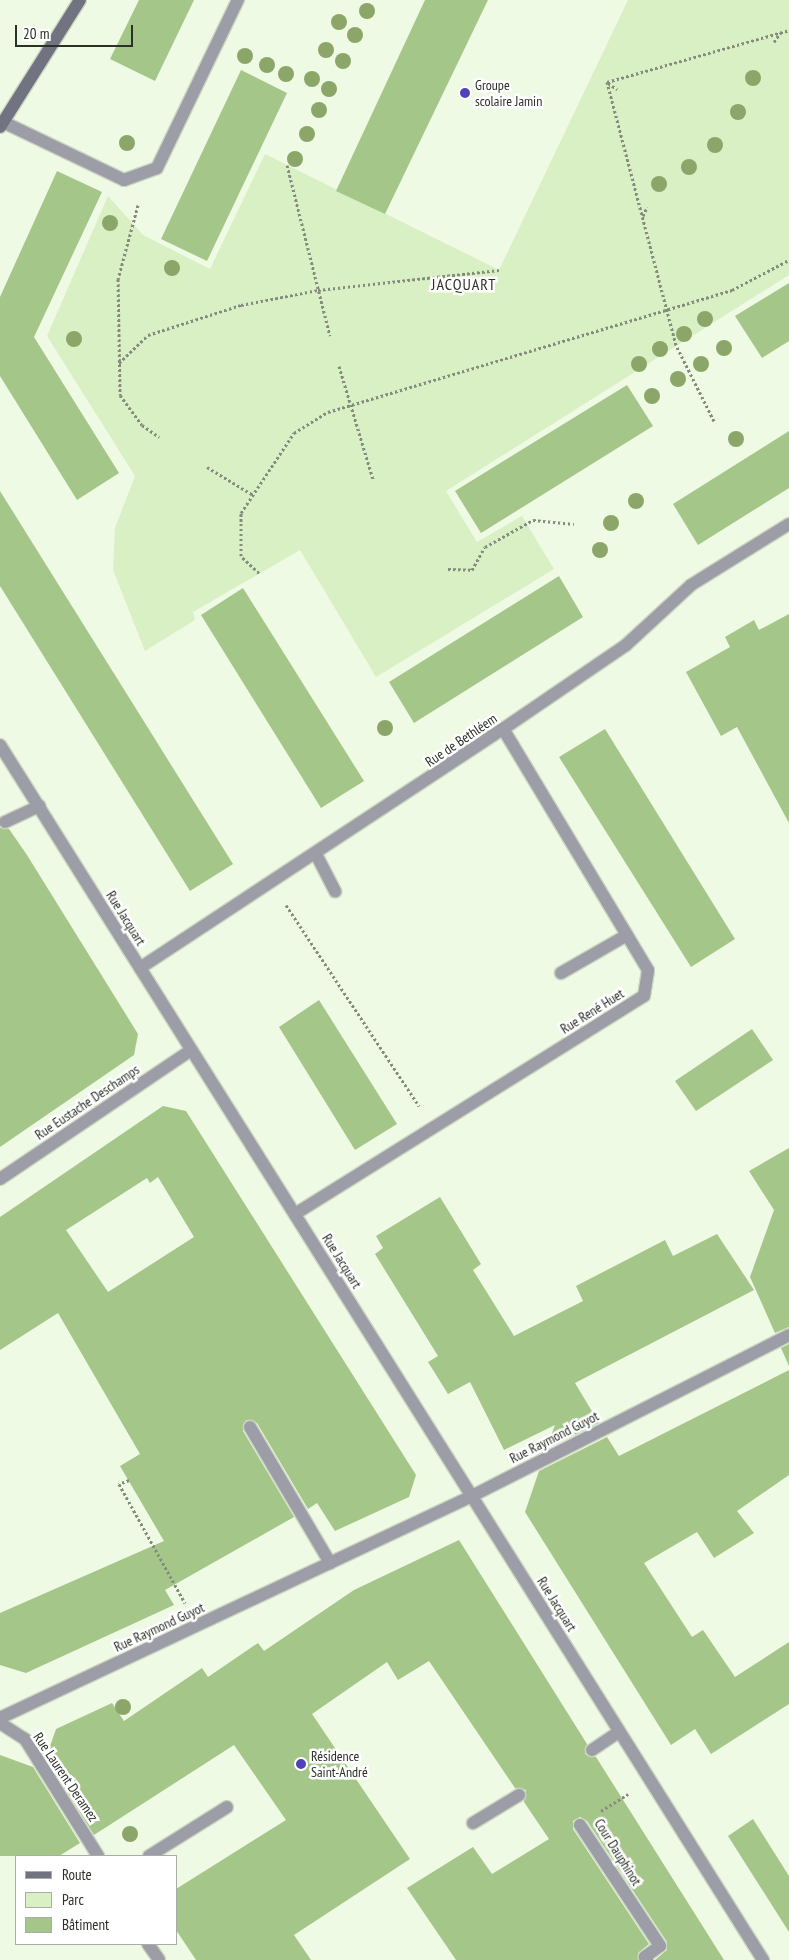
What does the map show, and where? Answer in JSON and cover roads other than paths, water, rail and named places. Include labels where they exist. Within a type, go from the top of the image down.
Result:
[{"type":"street","points":[[80,0],[2,125],[124,180],[157,168],[238,0]]},
{"type":"street","name":"Rue de Bethléem","points":[[140,968],[316,854],[626,645],[691,585],[789,524]]},
{"type":"street","name":"Rue René Huet","points":[[295,1214],[644,996],[648,970],[503,729]]},
{"type":"street","name":"Rue Jacquart","points":[[0,745],[763,1960]]},
{"type":"street","points":[[5,822],[38,806]]},
{"type":"street","points":[[316,854],[335,891]]},
{"type":"street","points":[[561,972],[627,936]]},
{"type":"street","name":"Rue Eustache Deschamps","points":[[0,1179],[191,1050]]},
{"type":"street","name":"Rue Raymond Guyot","points":[[0,1718],[472,1496],[789,1335]]},
{"type":"street","points":[[250,1427],[330,1563]]},
{"type":"street","name":"Rue Laurent Deramez","points":[[0,1723],[25,1739],[97,1855]]},
{"type":"street","points":[[592,1750],[619,1732]]},
{"type":"street","points":[[473,1823],[519,1795]]},
{"type":"street","points":[[151,1855],[227,1807]]},
{"type":"street","name":"Cour Dauphinot","points":[[580,1825],[660,1946],[645,1957],[647,1960]]},
{"type":"street","points":[[149,1945],[159,1960]]},
{"type":"place","name":"Groupe scolaire Jamin","points":[[465,93]]},
{"type":"place","name":"Résidence Saint-André","points":[[301,1764]]},
{"type":"district","name":"JACQUART","points":[[464,284]]}]
